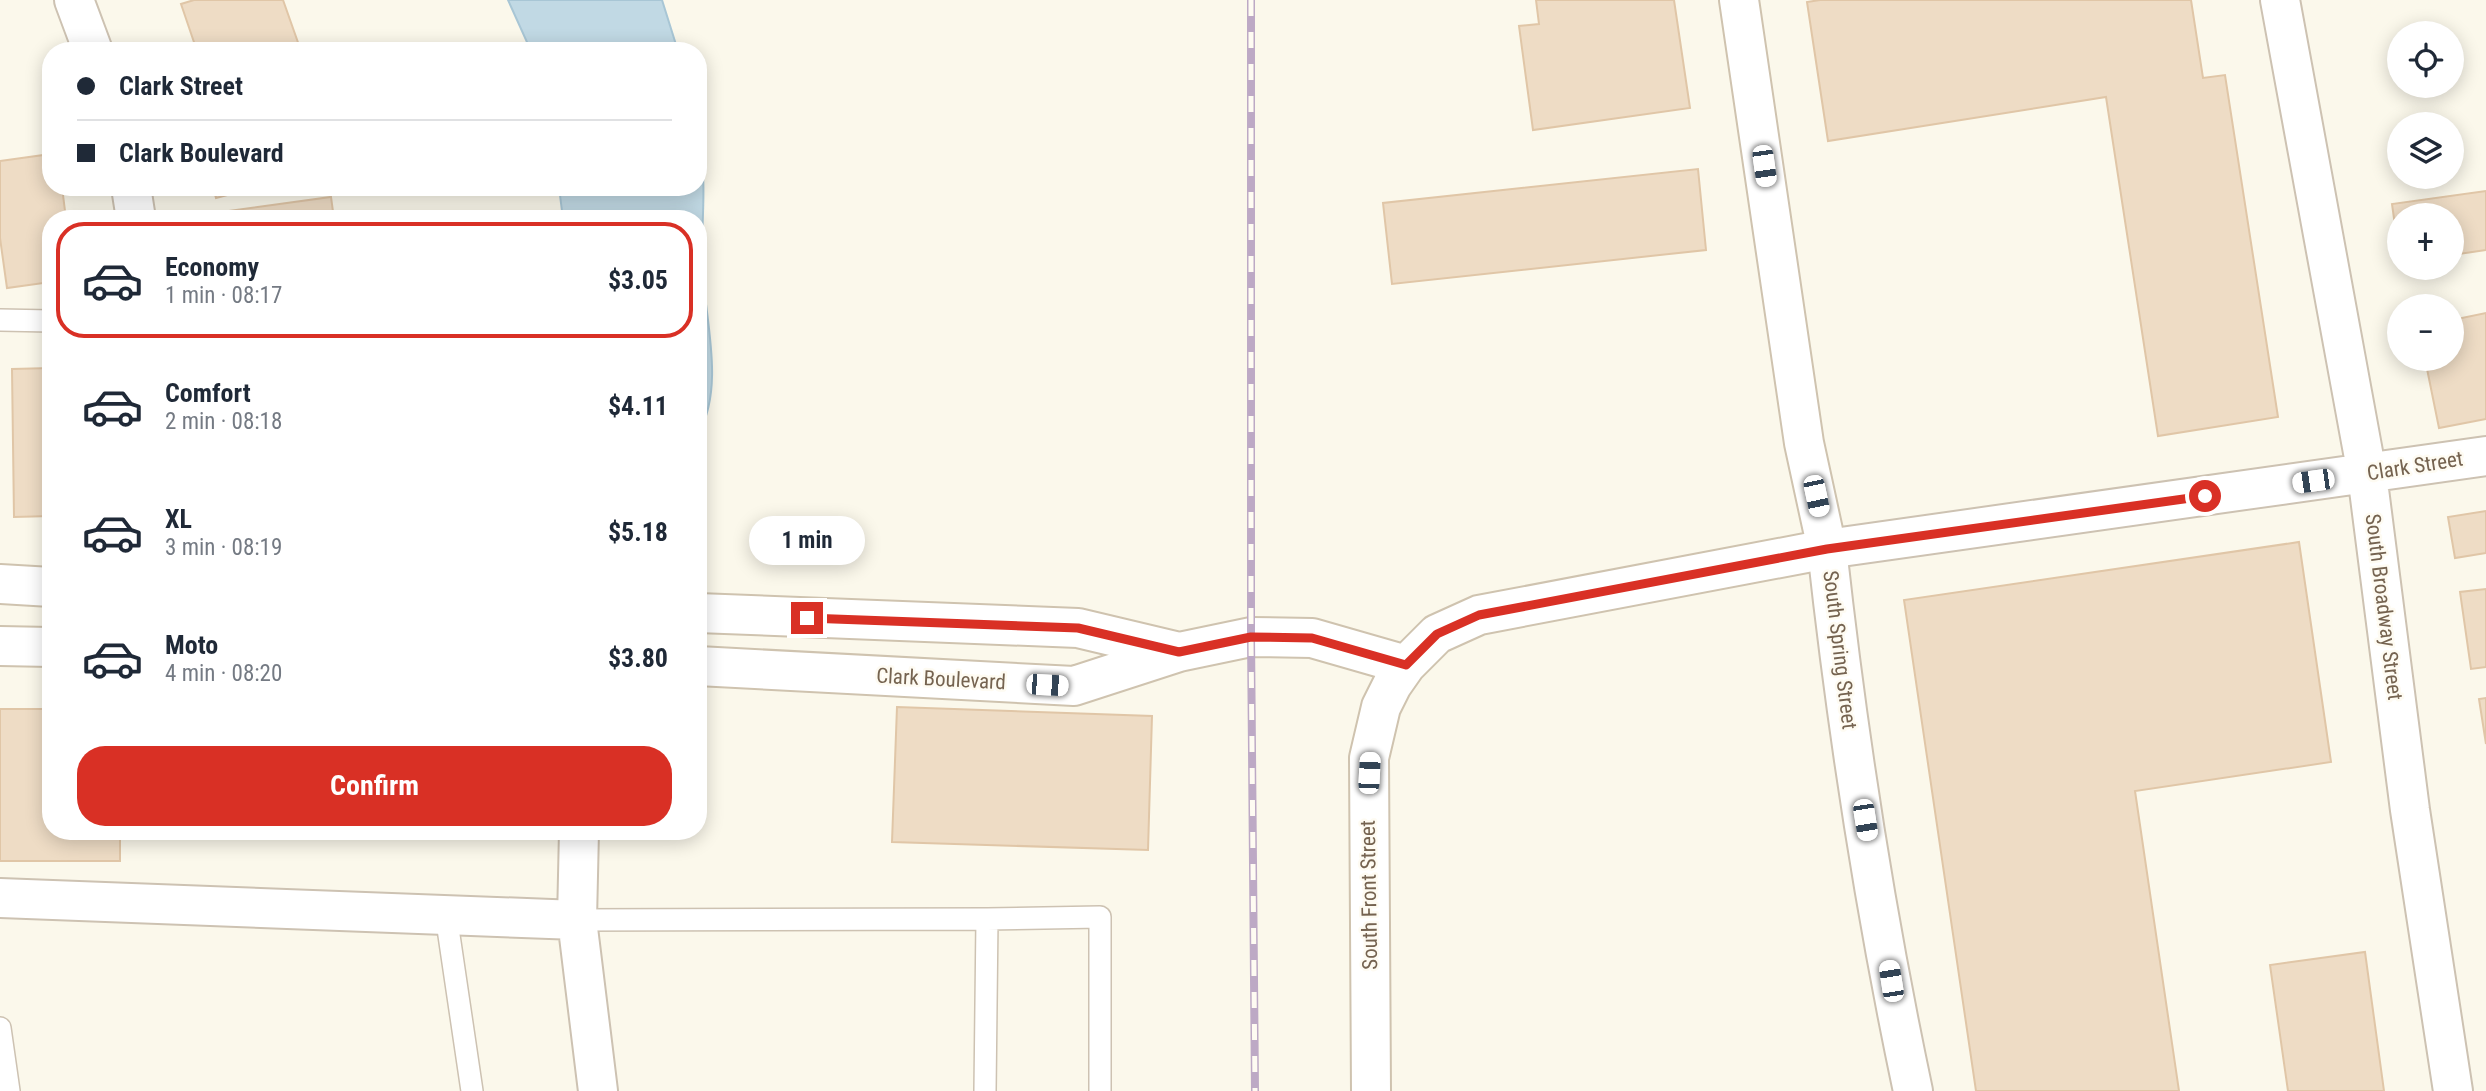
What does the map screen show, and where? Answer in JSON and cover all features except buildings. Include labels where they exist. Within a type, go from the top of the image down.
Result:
[{"type":"street","points":[[74,0],[90,42]]},
{"type":"street","name":"South Spring Street","points":[[1740,0],[1804,443],[1827,549],[1847,713],[1895,1007],[1913,1091]]},
{"type":"street","name":"South Broadway Street","points":[[2280,0],[2367,474],[2410,810],[2453,1091]]},
{"type":"street","name":"Clark Street","points":[[1406,665],[1437,634],[1479,615],[1827,549],[2486,456]]},
{"type":"street","points":[[0,584],[42,586]]},
{"type":"street","name":"Clark Boulevard","points":[[707,613],[1078,628],[1179,652]]},
{"type":"street","name":"Clark Boulevard","points":[[707,666],[1074,686],[1179,652],[1251,637],[1312,638],[1406,665]]},
{"type":"street","points":[[0,646],[42,647]]},
{"type":"street","name":"South Front Street","points":[[1371,1091],[1369,758],[1381,707],[1406,665]]},
{"type":"street","points":[[579,840],[577,920],[598,1091]]},
{"type":"street","points":[[0,898],[577,920]]},
{"type":"lane","points":[[0,320],[42,321]]},
{"type":"lane","points":[[446,915],[472,1091]]},
{"type":"lane","points":[[577,920],[1100,917],[1100,1091]]},
{"type":"lane","points":[[985,1091],[987,919]]},
{"type":"lane","points":[[0,1028],[9,1091]]},
{"type":"water","points":[[508,0],[662,0],[675,42],[527,42]]},
{"type":"water","points":[[560,196],[703,196],[703,210],[562,210]]},
{"type":"water","points":[[707,312],[711,350],[711,394],[707,411]]},
{"type":"railway","points":[[1251,0],[1251,637],[1255,1091]]},
{"type":"route","points":[[807,618],[1078,628],[1179,652],[1251,637],[1312,638],[1406,665],[1437,634],[1479,615],[1827,549],[2205,496]]}]
